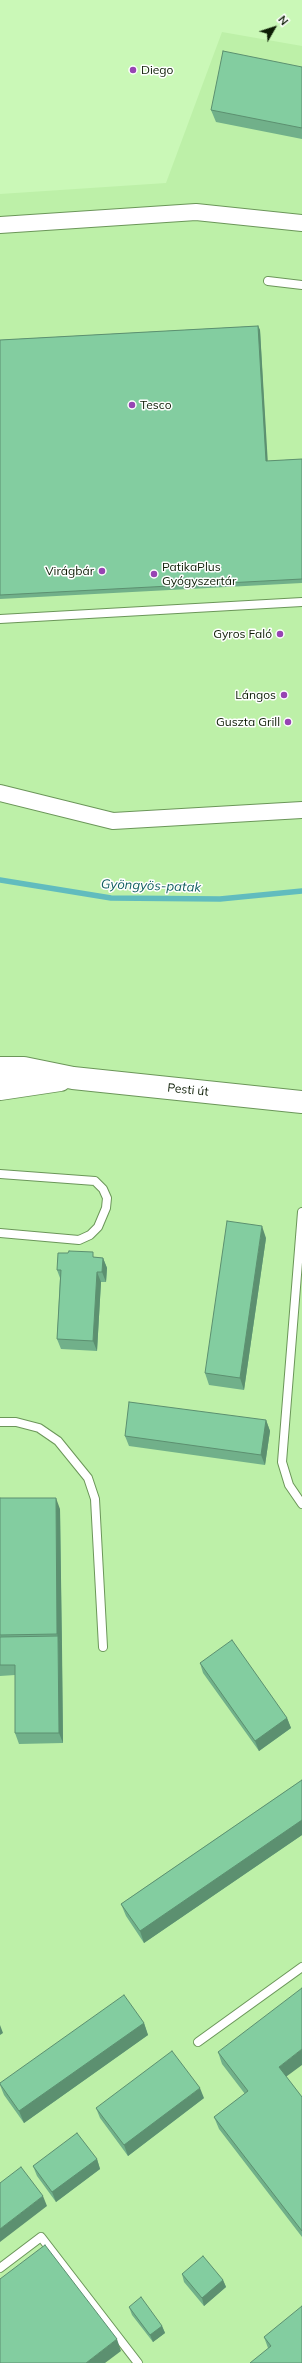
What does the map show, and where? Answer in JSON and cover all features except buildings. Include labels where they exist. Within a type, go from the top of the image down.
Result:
[{"type":"main road","name":"Pesti út","points":[[0,1068],[24,1068],[74,1078],[302,1102]]},
{"type":"main road","name":"Pesti út","points":[[0,1089],[74,1078]]},
{"type":"street","points":[[0,225],[196,212],[302,223]]},
{"type":"street","points":[[0,793],[113,822],[302,810]]},
{"type":"street","points":[[0,1061],[24,1068]]},
{"type":"lane","points":[[268,281],[302,285]]},
{"type":"lane","points":[[0,618],[302,602]]},
{"type":"lane","points":[[0,1174],[95,1181],[103,1189],[107,1198],[106,1208],[98,1227],[90,1235],[79,1240],[0,1233]]},
{"type":"lane","points":[[302,1212],[282,1462],[289,1484],[302,1504]]},
{"type":"lane","points":[[0,1422],[16,1422],[39,1428],[58,1442],[88,1478],[95,1499],[103,1648]]},
{"type":"lane","points":[[198,2042],[302,1967]]},
{"type":"lane","points":[[0,2268],[41,2237],[138,2363]]},
{"type":"shaded area","points":[[222,32],[302,46],[302,2363],[0,2363],[0,194],[166,183]]},
{"type":"waterway","name":"Gyöngyös-patak","points":[[0,880],[111,898],[220,899],[302,891]]},
{"type":"place","name":"Diego","points":[[133,70]]},
{"type":"place","name":"Tesco","points":[[132,405]]},
{"type":"place","name":"Virágbár","points":[[102,571]]},
{"type":"place","name":"PatikaPlus Gyógyszertár","points":[[154,574]]},
{"type":"place","name":"Gyros Faló","points":[[280,634]]},
{"type":"place","name":"Lángos","points":[[284,695]]},
{"type":"place","name":"Guszta Grill","points":[[288,722]]}]
